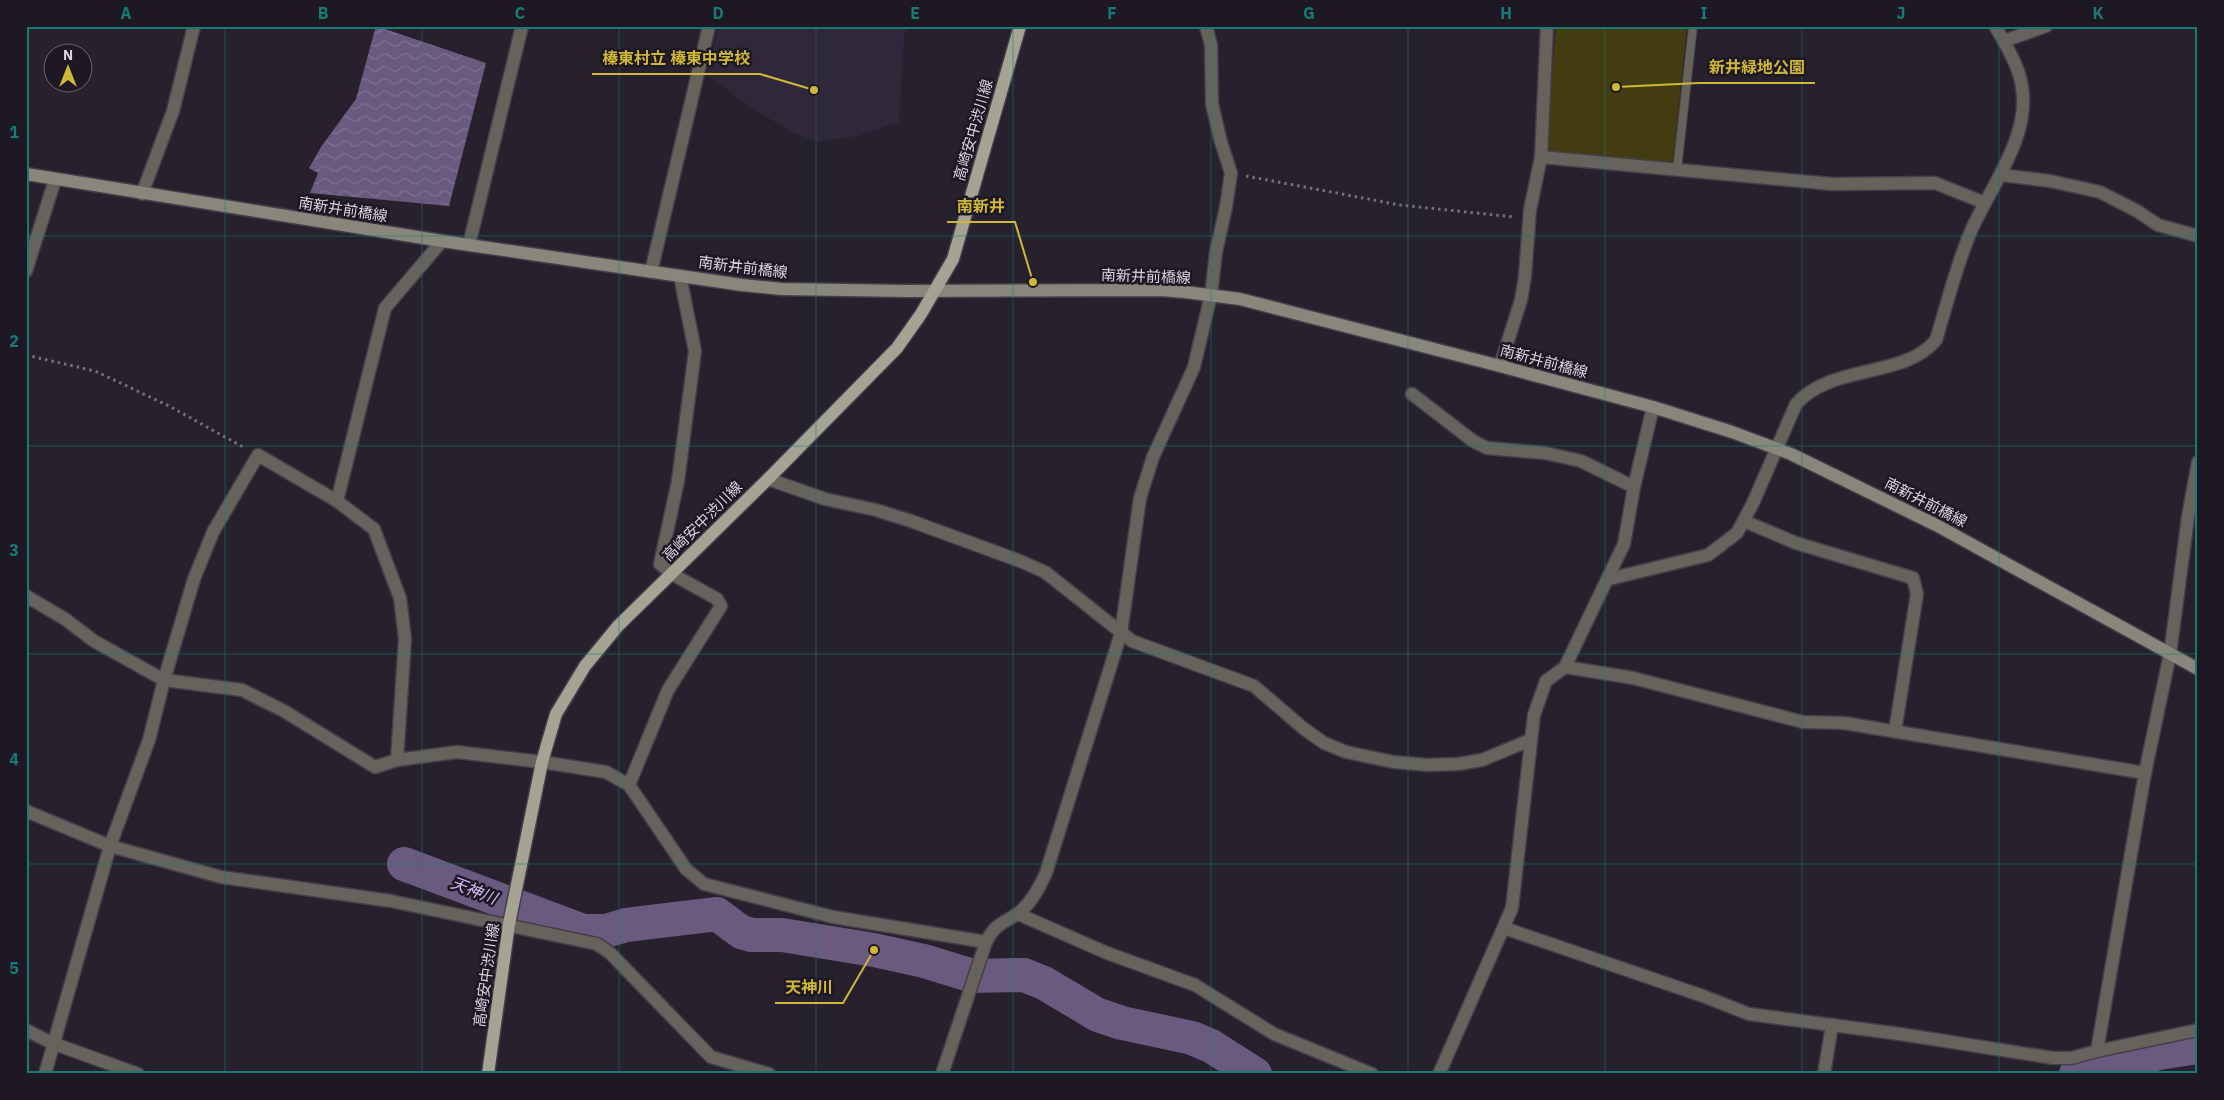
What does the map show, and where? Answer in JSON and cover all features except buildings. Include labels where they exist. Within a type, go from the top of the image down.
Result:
[{"type":"main road","name":"高崎安中渋川線","points":[[488,1074],[510,919],[542,762],[556,714],[585,666],[618,626],[768,479],[897,348],[936,291],[953,259],[1020,26]]},
{"type":"main road","name":"南新井前橋線","points":[[26,174],[442,241],[782,289],[936,291],[1160,290],[1240,299],[1653,407],[1732,432],[1777,449],[1938,526],[2198,669]]},
{"type":"street","points":[[142,194],[173,111],[194,26]]},
{"type":"street","points":[[469,245],[522,26]]},
{"type":"street","points":[[651,272],[709,26]]},
{"type":"street","points":[[942,1074],[986,942],[999,924],[1018,914],[1030,901],[1046,872],[1121,633],[1140,498],[1145,477],[1194,367],[1211,295],[1231,173],[1212,104],[1211,44],[1206,26]]},
{"type":"street","points":[[1500,366],[1521,300],[1529,218],[1541,157],[1547,26]]},
{"type":"street","points":[[1608,579],[1708,554],[1737,533],[1796,404],[1806,394],[1827,382],[1893,364],[1927,351],[1936,340],[1960,261],[1984,203],[2001,175],[2017,137],[2022,115],[2022,92],[2019,74],[1996,26]]},
{"type":"street","points":[[2004,41],[2046,26]]},
{"type":"street","points":[[1541,157],[1832,184],[1935,183],[1984,203]]},
{"type":"street","points":[[2001,175],[2050,181],[2100,192],[2137,211],[2158,225],[2198,236]]},
{"type":"street","points":[[26,271],[55,180]]},
{"type":"street","points":[[337,501],[385,308],[442,241]]},
{"type":"street","points":[[629,785],[668,690],[721,606],[716,599],[672,574],[660,564],[678,481],[695,351],[680,276]]},
{"type":"street","points":[[1412,394],[1473,442],[1487,448],[1545,453],[1581,460],[1634,487]]},
{"type":"street","points":[[1439,1074],[1512,908],[1534,715],[1546,681],[1566,667],[1624,544],[1634,487],[1653,407]]},
{"type":"street","points":[[45,1074],[52,1043],[110,846],[149,740],[164,680],[194,579],[213,532],[258,455],[337,501],[374,529],[400,598],[405,639],[397,760]]},
{"type":"street","points":[[2097,1051],[2145,773],[2170,654],[2188,517],[2198,462]]},
{"type":"street","points":[[768,479],[825,499],[876,510],[902,518],[1045,572],[1132,640],[1254,686],[1303,728],[1324,743],[1346,752],[1394,762],[1428,765],[1458,764],[1482,760],[1530,740]]},
{"type":"street","points":[[1744,521],[1796,544],[1913,578],[1916,594],[1895,731]]},
{"type":"street","points":[[26,596],[65,619],[94,642],[164,680],[242,690],[284,711],[375,767],[397,760],[457,752],[606,772],[629,785],[686,870],[704,884],[833,917],[986,942]]},
{"type":"street","points":[[1566,667],[1633,678],[1803,722],[1844,723],[2145,773]]},
{"type":"street","points":[[26,811],[110,846],[221,877],[510,919],[597,944],[610,953],[711,1058],[769,1074]]},
{"type":"street","points":[[1018,914],[1107,953],[1195,985],[1274,1034],[1372,1074]]},
{"type":"street","points":[[1504,928],[1703,996],[1749,1014],[2053,1058],[2072,1058],[2198,1030]]},
{"type":"street","points":[[1824,1074],[1832,1025]]},
{"type":"street","points":[[26,1030],[52,1043],[138,1074]]},
{"type":"lane","points":[[1676,170],[1693,26]]},
{"type":"path","points":[[1231,173],[1400,205],[1529,218]]},
{"type":"path","points":[[26,355],[95,371],[169,406],[258,455]]},
{"type":"shaded area","points":[[719,26],[907,26],[904,38],[899,122],[858,136],[818,142],[791,132],[749,106],[706,74]]},
{"type":"shaded area","points":[[1556,26],[1687,26],[1673,161],[1635,161],[1552,151],[1546,148]]},
{"type":"water","points":[[376,26],[486,63],[449,206],[310,193],[318,173],[309,168],[321,147],[356,99]]},
{"type":"waterway","name":"天神川","points":[[404,864],[583,931],[606,931],[626,925],[717,914],[741,932],[752,935],[782,935],[874,950],[924,961],[973,976],[1024,975],[1044,983],[1098,1015],[1122,1023],[1192,1038],[1211,1046],[1255,1074]]},
{"type":"waterway","name":"天神川","points":[[2076,1074],[2159,1053],[2198,1047]]},
{"type":"place","name":"新井緑地公園","points":[[1616,87]]},
{"type":"place","name":"榛東村立 榛東中学校","points":[[814,90]]},
{"type":"place","name":"南新井","points":[[1033,282]]},
{"type":"place","name":"天神川","points":[[874,950]]}]
